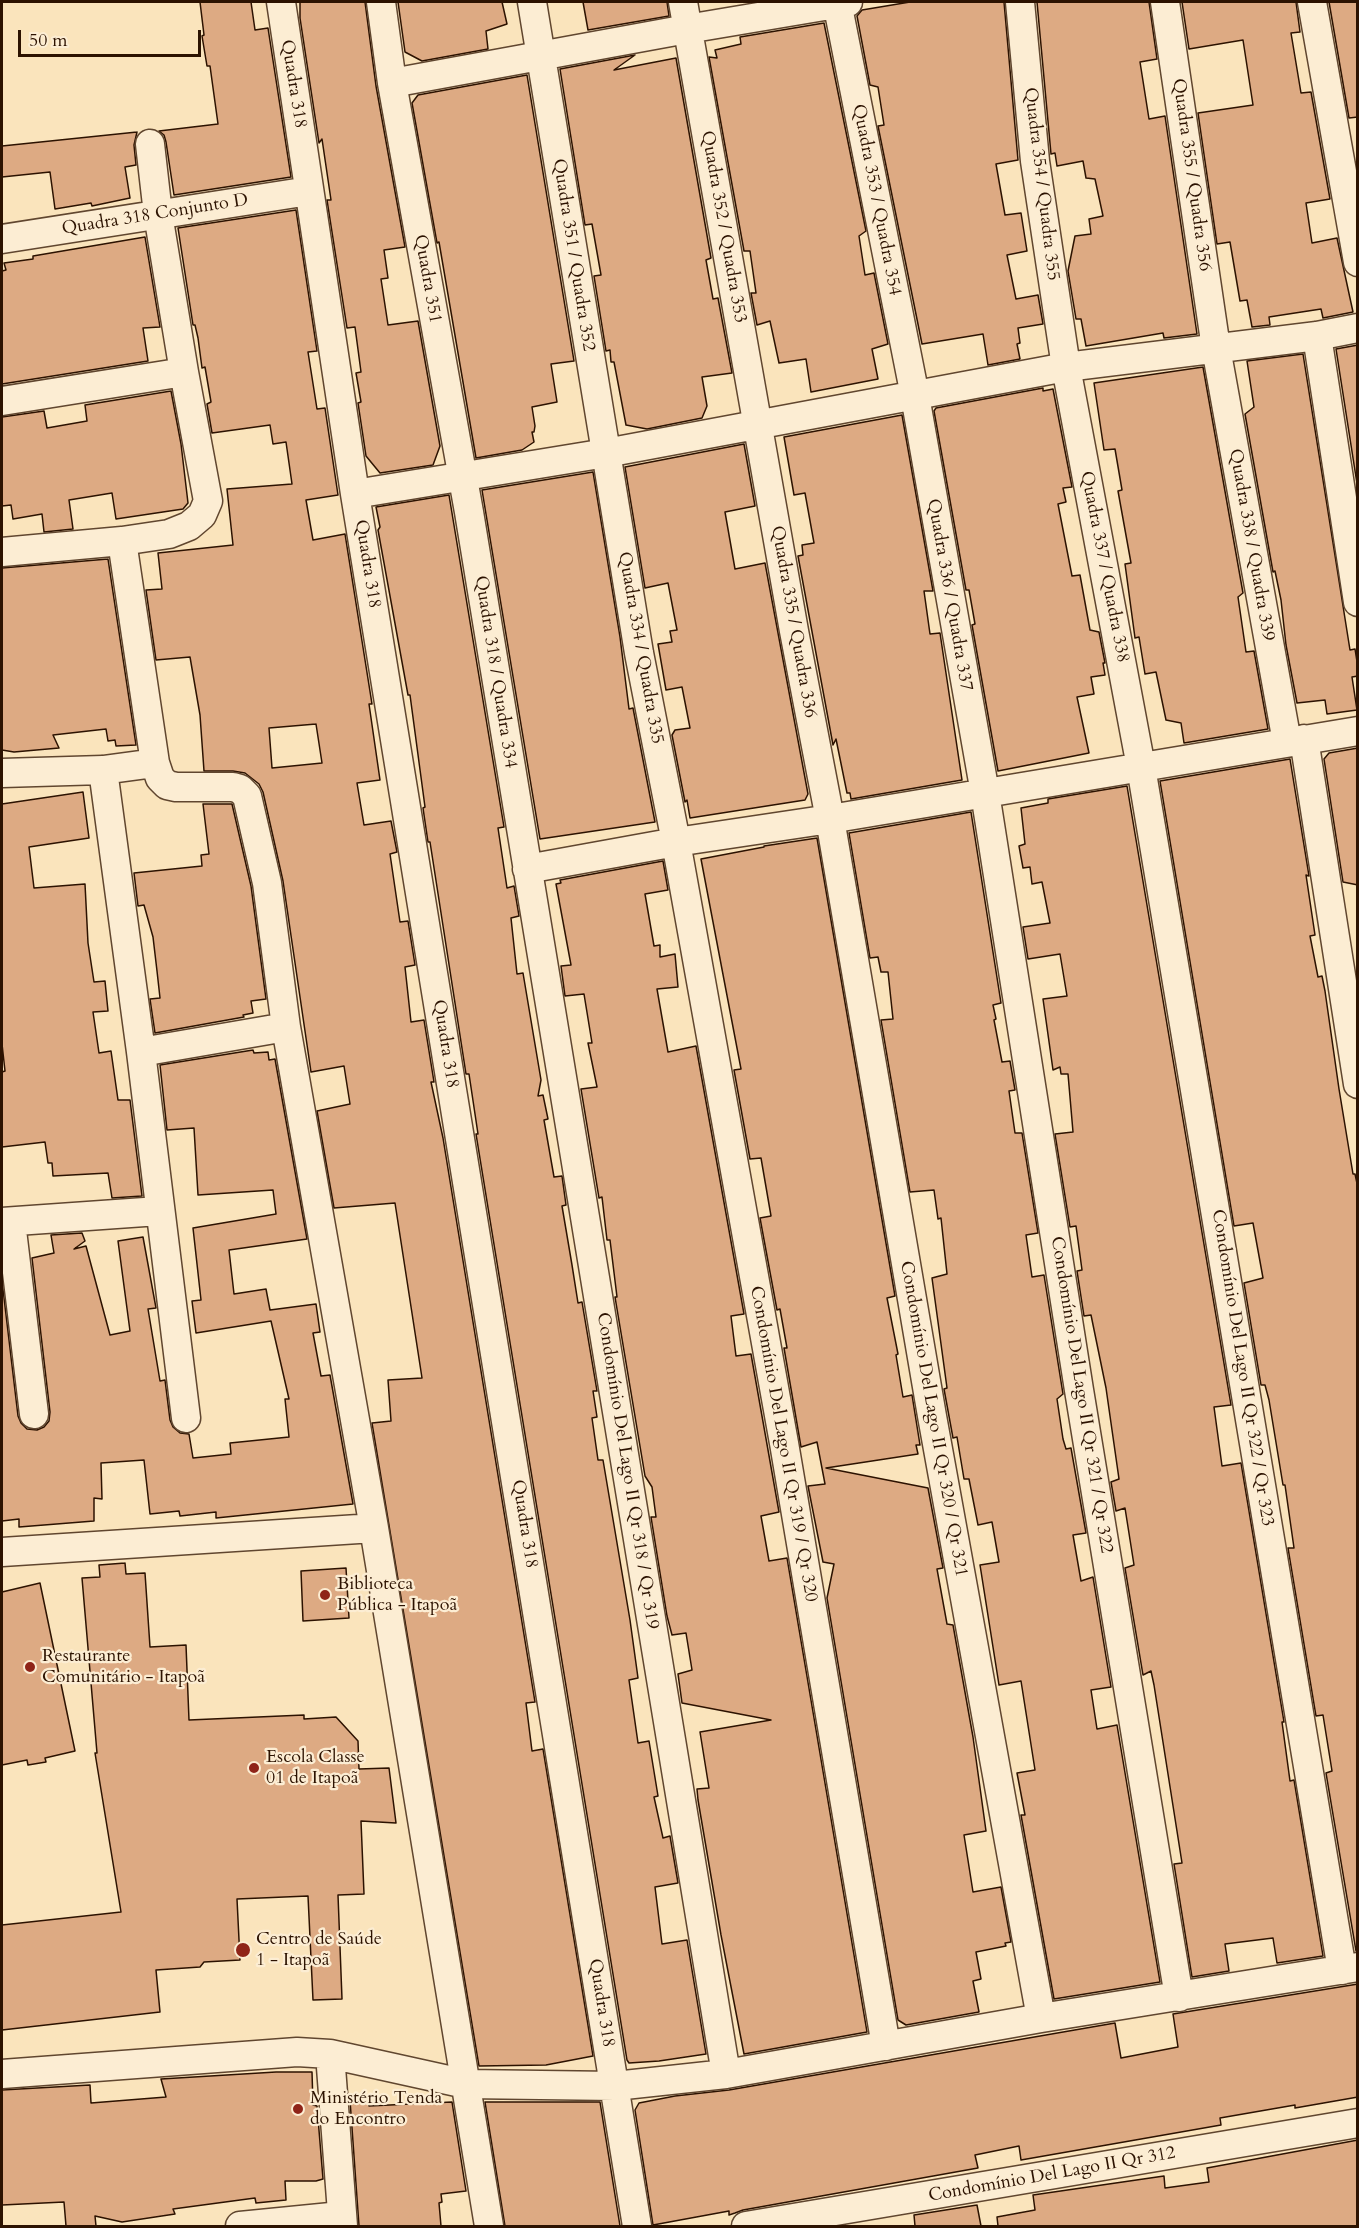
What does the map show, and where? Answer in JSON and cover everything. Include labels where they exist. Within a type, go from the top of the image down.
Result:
[{"type":"street","name":"Quadra 318","points":[[281,2],[356,494],[637,2226]]},
{"type":"street","name":"Quadra 351","points":[[381,2],[392,83],[462,475]]},
{"type":"street","name":"Quadra 351 / Quadra 352","points":[[532,2],[606,453]]},
{"type":"street","points":[[392,83],[540,57],[685,15],[841,2]]},
{"type":"street","name":"Quadra 353 / Quadra 354","points":[[841,2],[915,396]]},
{"type":"street","name":"Quadra 354 / Quadra 355","points":[[1020,2],[1035,161],[1066,367]]},
{"type":"street","name":"Quadra 355 / Quadra 356","points":[[1165,2],[1216,348]]},
{"type":"street","points":[[1312,2],[1358,262]]},
{"type":"street","name":"Quadra 352 / Quadra 353","points":[[685,15],[759,424]]},
{"type":"street","points":[[2,552],[122,541],[169,534],[189,526],[202,515],[208,501],[158,214],[150,144]]},
{"type":"street","name":"Quadra 318 Conjunto D","points":[[2,239],[309,191]]},
{"type":"street","points":[[356,494],[606,453],[1066,367],[1317,336],[1358,328]]},
{"type":"street","points":[[1317,336],[1358,602]]},
{"type":"street","name":"Quadra 338 / Quadra 339","points":[[1216,348],[1296,741],[1358,1084]]},
{"type":"street","name":"Quadra 337 / Quadra 338","points":[[1066,367],[1141,767]]},
{"type":"street","points":[[2,401],[184,372]]},
{"type":"street","name":"Quadra 336 / Quadra 337","points":[[915,396],[985,794]]},
{"type":"street","name":"Quadra 335 / Quadra 336","points":[[759,424],[794,631],[830,819]]},
{"type":"street","name":"Quadra 334 / Quadra 335","points":[[606,453],[639,653],[676,842]]},
{"type":"street","name":"Quadra 318 / Quadra 334","points":[[462,475],[527,869]]},
{"type":"street","points":[[122,541],[155,763],[160,778],[167,785],[176,787],[240,789],[247,796],[267,883],[286,1027],[374,1528],[489,2226]]},
{"type":"street","points":[[527,869],[676,842],[985,794],[1358,731]]},
{"type":"street","points":[[2,773],[103,770],[155,763]]},
{"type":"street","name":"Condomínio Del Lago II Qr 322 / Qr 323","points":[[1141,767],[1350,1968]]},
{"type":"street","points":[[103,770],[141,1052],[186,1418]]},
{"type":"street","name":"Condomínio Del Lago II Qr 321 / Qr 322","points":[[985,794],[1081,1402],[1179,1997]]},
{"type":"street","name":"Condomínio Del Lago II Qr 320 / Qr 321","points":[[830,819],[932,1416],[1041,2018]]},
{"type":"street","name":"Condomínio Del Lago II Qr 319 / Qr 320","points":[[676,842],[786,1455],[886,2046]]},
{"type":"street","name":"Condomínio Del Lago II Qr 318 / Qr 319","points":[[527,869],[726,2074]]},
{"type":"street","points":[[141,1052],[286,1027]]},
{"type":"street","points":[[34,1414],[6,1222],[159,1211]]},
{"type":"street","points":[[2,1552],[374,1528]]},
{"type":"street","points":[[2,2074],[297,2052],[330,2054],[466,2084],[615,2086],[726,2074],[1041,2018],[1350,1968]]},
{"type":"street","points":[[240,2226],[342,2221],[330,2054]]},
{"type":"street","name":"Condomínio Del Lago II Qr 312","points":[[746,2226],[1358,2123]]},
{"type":"building","points":[[200,2],[251,2],[255,30],[268,28],[291,177],[174,195],[166,142],[164,135],[159,131],[218,124],[210,66],[207,66],[202,36],[204,35]]},
{"type":"building","points":[[300,2],[365,2],[376,86],[405,247],[384,250],[388,278],[381,279],[388,325],[418,321],[440,446],[433,465],[380,473],[366,456],[358,403],[361,402],[356,373],[361,372],[355,327],[347,328],[327,200],[331,200],[322,139],[319,143],[300,18]]},
{"type":"building","points":[[398,2],[502,2],[507,24],[486,31],[488,49],[422,61],[405,52]]},
{"type":"building","points":[[583,2],[667,2],[669,16],[588,30]]},
{"type":"building","points":[[910,2],[1004,2],[1018,160],[996,164],[1005,215],[1021,213],[1027,251],[1007,255],[1016,299],[1038,295],[1043,324],[1018,328],[1020,343],[1017,344],[1020,359],[988,365],[983,334],[922,344],[878,126],[884,125],[878,87],[870,85],[857,16],[862,10]]},
{"type":"building","points":[[1037,2],[1149,2],[1157,59],[1140,62],[1149,119],[1165,116],[1197,334],[1164,338],[1163,333],[1086,346],[1081,319],[1076,319],[1068,271],[1075,236],[1091,234],[1089,219],[1103,216],[1095,179],[1086,178],[1083,161],[1057,166],[1055,153],[1051,154]]},
{"type":"building","points":[[1182,2],[1296,2],[1300,32],[1291,33],[1301,93],[1311,92],[1330,199],[1306,203],[1312,243],[1337,238],[1353,312],[1323,318],[1321,309],[1269,317],[1270,325],[1252,327],[1247,300],[1240,301],[1230,242],[1217,244],[1198,113],[1253,105],[1243,40],[1189,49]]},
{"type":"building","points":[[1329,2],[1358,2],[1358,117],[1349,118]]},
{"type":"building","points":[[824,23],[866,231],[859,236],[865,275],[874,273],[888,344],[872,349],[878,379],[811,392],[806,359],[779,363],[770,321],[757,325],[751,293],[756,293],[750,251],[744,251],[709,57],[717,58],[715,50],[741,44],[740,37]]},
{"type":"building","points":[[635,55],[614,70],[676,58],[711,258],[706,260],[713,299],[718,298],[732,373],[702,377],[707,406],[702,418],[647,429],[626,425],[614,362],[611,362],[610,350],[606,351],[594,276],[601,275],[592,224],[585,225],[560,69]]},
{"type":"building","points":[[527,75],[574,361],[551,364],[557,402],[532,407],[535,426],[532,432],[534,442],[522,450],[476,458],[439,242],[437,243],[412,103],[418,95]]},
{"type":"building","points":[[137,132],[134,145],[136,165],[125,167],[130,198],[92,206],[91,203],[55,209],[50,172],[2,177],[2,146]]},
{"type":"building","points":[[296,210],[317,351],[308,352],[317,409],[325,408],[338,495],[306,500],[313,540],[345,534],[372,704],[369,704],[380,780],[357,783],[364,825],[391,821],[397,852],[390,854],[400,922],[408,921],[415,965],[405,967],[411,1022],[424,1020],[434,1082],[431,1082],[443,1138],[535,1702],[526,1703],[532,1751],[543,1749],[593,2056],[546,2065],[479,2066],[372,1423],[391,1421],[388,1380],[422,1378],[395,1203],[334,1208],[317,1111],[350,1104],[344,1066],[311,1072],[283,881],[263,792],[259,784],[245,773],[204,771],[200,715],[190,657],[156,660],[146,590],[162,589],[158,553],[233,545],[227,489],[292,484],[286,442],[273,444],[270,425],[212,433],[207,404],[211,402],[205,367],[202,368],[198,338],[195,325],[193,325],[178,228]],"holes":[[[316,724],[322,763],[272,768],[269,728]]]},
{"type":"building","points":[[145,237],[160,327],[143,328],[148,361],[2,384],[2,271],[6,270],[4,263]]},
{"type":"building","points":[[1358,345],[1358,490],[1336,349]]},
{"type":"building","points":[[1303,354],[1350,650],[1355,649],[1358,668],[1358,676],[1352,677],[1357,710],[1327,714],[1325,700],[1297,703],[1286,645],[1281,600],[1275,571],[1273,572],[1245,414],[1254,407],[1247,361]]},
{"type":"building","points":[[1203,367],[1243,593],[1238,597],[1246,652],[1254,651],[1268,729],[1184,743],[1181,723],[1166,720],[1156,672],[1145,674],[1139,637],[1135,638],[1125,564],[1131,563],[1118,491],[1122,490],[1115,449],[1104,450],[1094,383]]},
{"type":"building","points":[[1043,388],[1043,391],[1053,389],[1072,487],[1063,488],[1066,502],[1058,504],[1072,576],[1080,575],[1090,630],[1099,632],[1105,675],[1091,677],[1094,694],[1077,697],[1089,753],[998,771],[972,625],[975,624],[969,590],[966,590],[934,411],[936,408]]},
{"type":"building","points":[[171,391],[181,444],[188,503],[183,509],[116,519],[112,493],[69,500],[73,529],[44,532],[42,514],[13,519],[11,505],[2,506],[2,417],[44,411],[47,428],[87,421],[85,405]]},
{"type":"building","points":[[902,415],[933,591],[924,591],[930,634],[940,633],[962,780],[851,799],[850,793],[847,793],[836,739],[833,745],[798,556],[803,555],[802,545],[814,543],[805,493],[794,495],[784,437]]},
{"type":"building","points":[[744,444],[755,506],[725,512],[735,569],[765,563],[808,794],[805,800],[690,818],[672,735],[675,730],[690,728],[682,687],[666,690],[658,644],[672,642],[670,631],[677,630],[668,583],[645,588],[625,467]]},
{"type":"building","points":[[593,472],[620,637],[629,709],[633,708],[655,822],[540,839],[482,490]]},
{"type":"building","points":[[449,495],[504,827],[498,828],[507,888],[514,886],[519,916],[511,918],[517,974],[523,973],[541,1080],[538,1096],[543,1095],[548,1119],[544,1120],[554,1177],[562,1176],[566,1205],[562,1206],[578,1303],[582,1302],[597,1391],[593,1391],[597,1417],[592,1418],[598,1460],[603,1460],[630,1620],[638,1678],[629,1680],[638,1743],[649,1741],[658,1796],[654,1797],[663,1838],[670,1836],[678,1883],[655,1887],[662,1944],[687,1940],[706,2054],[659,2061],[629,2063],[627,2060],[476,1134],[478,1134],[469,1074],[466,1074],[430,842],[428,842],[410,695],[408,695],[378,530],[380,527],[376,507]]},
{"type":"building","points":[[108,559],[136,745],[116,746],[115,740],[108,741],[106,729],[53,735],[59,748],[14,752],[2,750],[2,568]]},
{"type":"building","points":[[1358,748],[1358,885],[1343,882],[1324,759],[1329,753]]},
{"type":"building","points":[[1290,759],[1309,876],[1306,875],[1315,935],[1310,936],[1318,977],[1322,976],[1325,991],[1353,1174],[1355,1174],[1358,1188],[1358,1951],[1356,1951],[1326,1773],[1332,1771],[1323,1715],[1316,1716],[1288,1548],[1294,1548],[1285,1485],[1283,1485],[1269,1400],[1265,1385],[1261,1385],[1244,1283],[1263,1278],[1253,1223],[1234,1226],[1160,781]]},
{"type":"building","points":[[1127,786],[1231,1405],[1214,1407],[1222,1466],[1241,1463],[1284,1722],[1282,1722],[1290,1781],[1294,1780],[1323,1956],[1277,1963],[1273,1938],[1225,1944],[1229,1971],[1192,1977],[1174,1864],[1182,1863],[1154,1685],[1151,1671],[1143,1675],[1125,1568],[1134,1565],[1125,1508],[1116,1511],[1111,1482],[1119,1479],[1106,1388],[1091,1315],[1084,1316],[1077,1271],[1082,1270],[1076,1226],[1070,1227],[1055,1134],[1073,1132],[1068,1074],[1061,1074],[1060,1067],[1053,1070],[1043,999],[1067,996],[1060,954],[1028,959],[1023,927],[1050,923],[1042,882],[1032,884],[1030,867],[1023,868],[1019,846],[1025,844],[1021,808],[1048,803],[1048,799]]},
{"type":"building","points":[[83,792],[89,838],[29,847],[34,888],[85,884],[88,943],[94,982],[105,981],[108,1011],[93,1012],[99,1053],[111,1051],[118,1100],[130,1100],[142,1196],[112,1198],[108,1173],[53,1176],[52,1163],[48,1163],[45,1142],[2,1147],[2,1072],[5,1071],[2,1044],[2,804]]},
{"type":"building","points":[[203,804],[232,804],[251,886],[266,999],[251,1001],[253,1013],[243,1015],[244,1017],[155,1033],[150,999],[160,998],[153,937],[144,905],[138,906],[134,873],[202,866],[201,855],[209,854]]},
{"type":"building","points":[[971,812],[1001,1003],[993,1005],[996,1019],[994,1020],[1002,1062],[1010,1061],[1015,1090],[1009,1091],[1015,1133],[1022,1133],[1038,1233],[1026,1235],[1032,1277],[1044,1275],[1063,1394],[1057,1399],[1063,1439],[1066,1449],[1071,1448],[1086,1533],[1073,1535],[1081,1581],[1093,1577],[1111,1687],[1091,1690],[1097,1729],[1117,1725],[1160,1982],[1054,1999],[1021,1815],[1025,1815],[1017,1773],[1035,1770],[1021,1681],[999,1685],[980,1565],[999,1562],[992,1522],[978,1525],[969,1479],[964,1479],[957,1437],[953,1438],[944,1389],[947,1388],[932,1278],[947,1274],[941,1218],[938,1219],[934,1190],[910,1192],[881,1020],[893,1019],[888,972],[881,972],[878,957],[870,958],[849,833]]},
{"type":"building","points":[[817,838],[895,1296],[887,1298],[898,1354],[896,1355],[903,1397],[912,1395],[920,1445],[916,1445],[918,1454],[826,1468],[928,1488],[943,1568],[937,1569],[947,1624],[953,1625],[973,1737],[986,1831],[964,1835],[973,1892],[1001,1887],[1011,1942],[1005,1943],[1006,1946],[976,1952],[981,1979],[973,1981],[979,2012],[906,2025],[898,2020],[827,1598],[834,1564],[823,1562],[808,1486],[825,1484],[817,1442],[801,1447],[784,1348],[787,1348],[780,1309],[777,1310],[760,1218],[771,1216],[761,1158],[750,1159],[734,1070],[741,1069],[701,859]]},
{"type":"building","points":[[663,861],[668,890],[645,894],[654,946],[660,945],[660,957],[675,954],[678,987],[657,989],[668,1052],[696,1046],[744,1314],[731,1316],[736,1356],[751,1354],[779,1512],[761,1516],[769,1561],[787,1558],[867,2032],[744,2054],[698,1800],[697,1789],[709,1788],[700,1732],[771,1720],[682,1703],[678,1674],[692,1670],[686,1633],[672,1635],[667,1616],[651,1517],[656,1517],[652,1487],[645,1476],[615,1297],[617,1297],[610,1240],[607,1240],[602,1197],[599,1198],[581,1089],[597,1087],[588,1043],[592,1043],[584,994],[565,996],[561,966],[571,965],[556,884],[561,883],[560,880]]},
{"type":"building","points":[[253,1050],[254,1053],[268,1052],[269,1060],[275,1059],[307,1239],[229,1250],[234,1294],[266,1289],[270,1310],[316,1304],[320,1332],[313,1333],[321,1376],[330,1375],[353,1504],[216,1518],[216,1512],[180,1516],[179,1511],[150,1514],[144,1460],[101,1463],[102,1499],[94,1498],[94,1521],[19,1527],[19,1519],[2,1521],[2,1281],[18,1416],[27,1429],[37,1430],[49,1421],[50,1412],[32,1258],[54,1253],[51,1235],[82,1233],[85,1241],[74,1249],[86,1246],[110,1335],[130,1331],[118,1241],[143,1237],[156,1308],[148,1309],[160,1381],[165,1380],[173,1427],[180,1433],[189,1434],[193,1458],[231,1454],[230,1443],[289,1437],[285,1399],[289,1399],[271,1321],[196,1333],[192,1301],[201,1300],[193,1228],[276,1214],[273,1190],[198,1195],[194,1128],[167,1130],[160,1065]]},
{"type":"building","name":"Escola Classe 01 de Itapoã","points":[[125,1563],[126,1574],[145,1573],[150,1647],[186,1645],[189,1720],[304,1715],[304,1719],[336,1717],[358,1741],[359,1769],[389,1768],[396,1823],[361,1821],[364,1894],[338,1895],[342,1999],[313,2000],[308,1896],[237,1899],[240,1960],[204,1962],[200,1967],[156,1970],[160,2012],[2,2030],[2,1925],[121,1912],[95,1753],[97,1753],[82,1578],[100,1577],[99,1565]]},
{"type":"building","name":"Biblioteca Pública - Itapoã","points":[[346,1568],[349,1618],[303,1621],[301,1571]]},
{"type":"building","name":"Restaurante Comunitário - Itapoã","points":[[40,1583],[75,1751],[45,1758],[46,1762],[28,1765],[27,1760],[2,1765],[2,1592]]},
{"type":"building","points":[[1358,1984],[1358,2097],[1220,2118],[1221,2125],[1021,2160],[1019,2146],[975,2155],[978,2168],[743,2210],[729,2215],[729,2211],[653,2225],[635,2110],[639,2103],[729,2090],[1115,2023],[1121,2058],[1178,2047],[1173,2014]]},
{"type":"building","points":[[312,2072],[313,2105],[317,2106],[323,2179],[285,2181],[286,2200],[256,2203],[255,2198],[173,2209],[175,2214],[122,2222],[95,2216],[96,2226],[66,2226],[64,2202],[2,2205],[2,2090],[90,2085],[91,2103],[166,2097],[161,2079]]},
{"type":"building","points":[[368,2097],[369,2106],[452,2102],[466,2191],[441,2194],[442,2202],[439,2203],[441,2226],[359,2226],[350,2100]]},
{"type":"building","points":[[485,2102],[600,2102],[620,2226],[505,2226]]},
{"type":"building","points":[[1358,2140],[1358,2226],[998,2226],[997,2217],[1035,2210],[1033,2195],[1164,2176],[1165,2188],[1209,2182],[1207,2168]]},
{"type":"building","points":[[977,2205],[981,2226],[915,2226],[914,2215]]},
{"type":"place","name":"Biblioteca Pública - Itapoã","points":[[325,1595]]},
{"type":"place","name":"Restaurante Comunitário - Itapoã","points":[[30,1667]]},
{"type":"place","name":"Escola Classe 01 de Itapoã","points":[[254,1768]]},
{"type":"place","name":"Centro de Saúde 1 - Itapoã","points":[[243,1950]]},
{"type":"place","name":"Ministério Tenda do Encontro","points":[[298,2109]]}]
